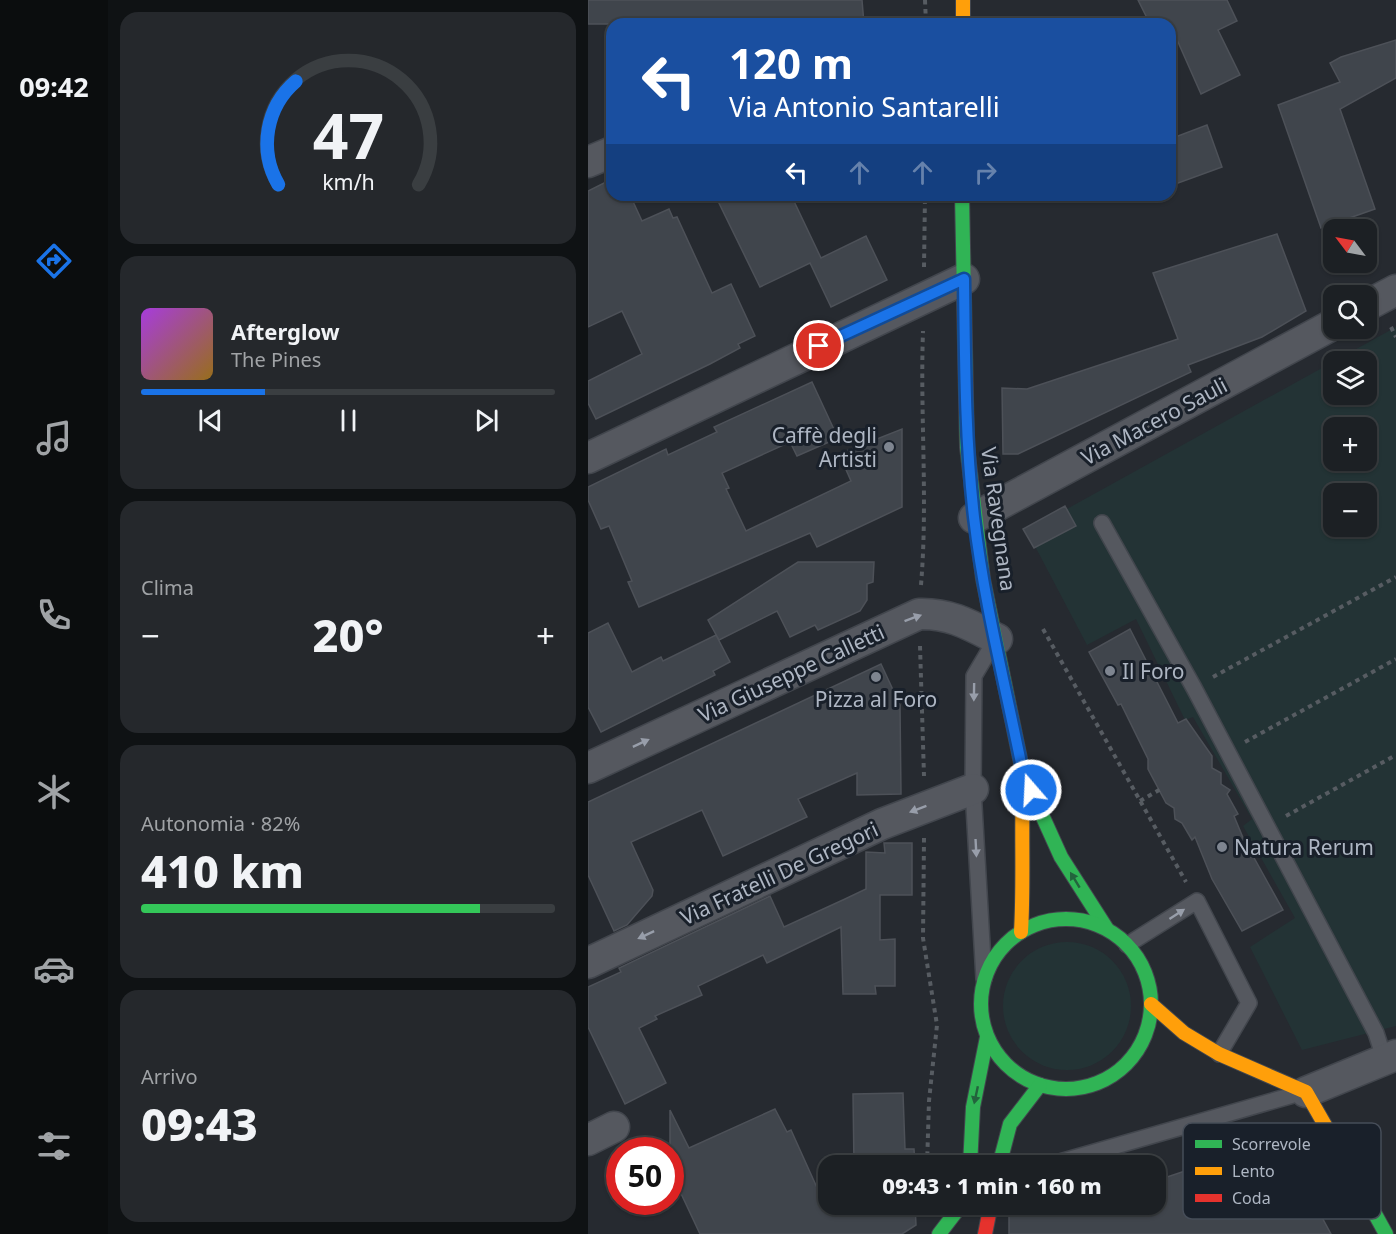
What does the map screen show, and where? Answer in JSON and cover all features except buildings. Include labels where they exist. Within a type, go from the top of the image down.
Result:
[{"type":"main road","name":"Via Ravegnana","points":[[963,201],[967,447],[974,518],[1023,773],[1021,845],[1024,875],[1021,932]]},
{"type":"main road","name":"Via Ravegnana","points":[[1023,773],[1061,856],[1107,929]]},
{"type":"main road","points":[[1064,919],[1086,921],[1107,929],[1127,945],[1145,973],[1151,1004],[1144,1037],[1134,1054],[1119,1070],[1102,1081],[1082,1088],[1061,1089],[1040,1085],[1018,1075],[1000,1058],[987,1037],[982,1018],[984,979],[993,960],[1005,944],[1021,932],[1041,923],[1064,919]]},
{"type":"main road","points":[[1151,1004],[1184,1033],[1219,1054],[1306,1092],[1323,1123]]},
{"type":"main road","points":[[971,1155],[973,1107],[987,1037]]},
{"type":"main road","points":[[1002,1155],[1010,1124],[1040,1085]]},
{"type":"main road","points":[[939,1234],[959,1215]]},
{"type":"main road","points":[[985,1234],[989,1215]]},
{"type":"main road","points":[[1378,1219],[1386,1234]]},
{"type":"street","points":[[588,162],[606,154]]},
{"type":"street","points":[[588,458],[924,296],[964,279]]},
{"type":"street","points":[[1377,300],[1396,290]]},
{"type":"street","name":"Via Macero Sauli","points":[[974,518],[1323,330]]},
{"type":"street","name":"Via Giuseppe Calletti","points":[[588,768],[919,614],[940,613],[961,620],[996,639]]},
{"type":"street","name":"Via Fratelli De Gregori","points":[[588,963],[882,824],[973,789]]},
{"type":"street","points":[[1306,1092],[1390,1056]]},
{"type":"lane","points":[[1102,523],[1194,687],[1390,1056]]},
{"type":"lane","points":[[984,979],[973,789],[974,676],[996,639]]},
{"type":"lane","points":[[1127,945],[1197,901],[1249,1003],[1219,1054]]},
{"type":"lane","points":[[1197,1123],[1306,1092]]},
{"type":"lane","points":[[1085,1155],[1183,1127]]},
{"type":"path","points":[[925,0],[926,18]]},
{"type":"path","points":[[925,201],[921,393],[926,528],[919,614],[925,807],[923,938],[937,1025],[929,1101],[927,1155]]},
{"type":"path","points":[[1194,687],[1396,577]]},
{"type":"path","points":[[1042,629],[1197,901]]},
{"type":"path","points":[[1227,751],[1396,659]]},
{"type":"path","points":[[1267,827],[1396,755]]},
{"type":"path","points":[[1140,801],[1161,789]]},
{"type":"shaded area","points":[[1396,327],[1396,1026],[1302,1050],[1250,947],[1295,918],[1243,826],[1252,819],[1193,717],[1185,720],[1136,619],[1087,645],[1027,531],[1323,367],[1323,405],[1377,405],[1377,351],[1353,351]]},
{"type":"shaded area","points":[[1067,942],[1092,947],[1112,961],[1126,981],[1131,1006],[1126,1031],[1112,1051],[1092,1065],[1067,1070],[1042,1065],[1022,1051],[1008,1031],[1003,1006],[1008,981],[1022,961],[1042,947]]},
{"type":"traffic: fast","points":[[962,201],[967,447],[983,579],[1023,773],[1061,857],[1107,929]]},
{"type":"traffic: fast","points":[[1066,919],[1098,926],[1126,944],[1144,972],[1151,1004],[1144,1036],[1126,1064],[1098,1082],[1066,1089],[1034,1082],[1006,1064],[988,1036],[981,1004],[988,972],[1006,944],[1034,926],[1066,919]]},
{"type":"traffic: fast","points":[[971,1155],[973,1107],[987,1037]]},
{"type":"traffic: fast","points":[[1002,1155],[1010,1124],[1040,1085]]},
{"type":"traffic: fast","points":[[939,1234],[954,1215]]},
{"type":"traffic: fast","points":[[1378,1219],[1386,1234]]},
{"type":"traffic: slow","points":[[963,0],[963,18]]},
{"type":"traffic: slow","points":[[1021,932],[1023,781]]},
{"type":"traffic: slow","points":[[1151,1004],[1184,1033],[1219,1054],[1306,1092],[1324,1123]]},
{"type":"traffic: jam","points":[[985,1234],[989,1215]]},
{"type":"place","name":"Caffè degli Artisti","points":[[889,447]]},
{"type":"place","name":"Il Foro","points":[[1110,671]]},
{"type":"place","name":"Pizza al Foro","points":[[876,677]]},
{"type":"place","name":"Natura Rerum","points":[[1222,847]]},
{"type":"route","points":[[819,346],[964,279],[967,447],[974,518],[983,579],[1023,773],[1031,790]]}]
